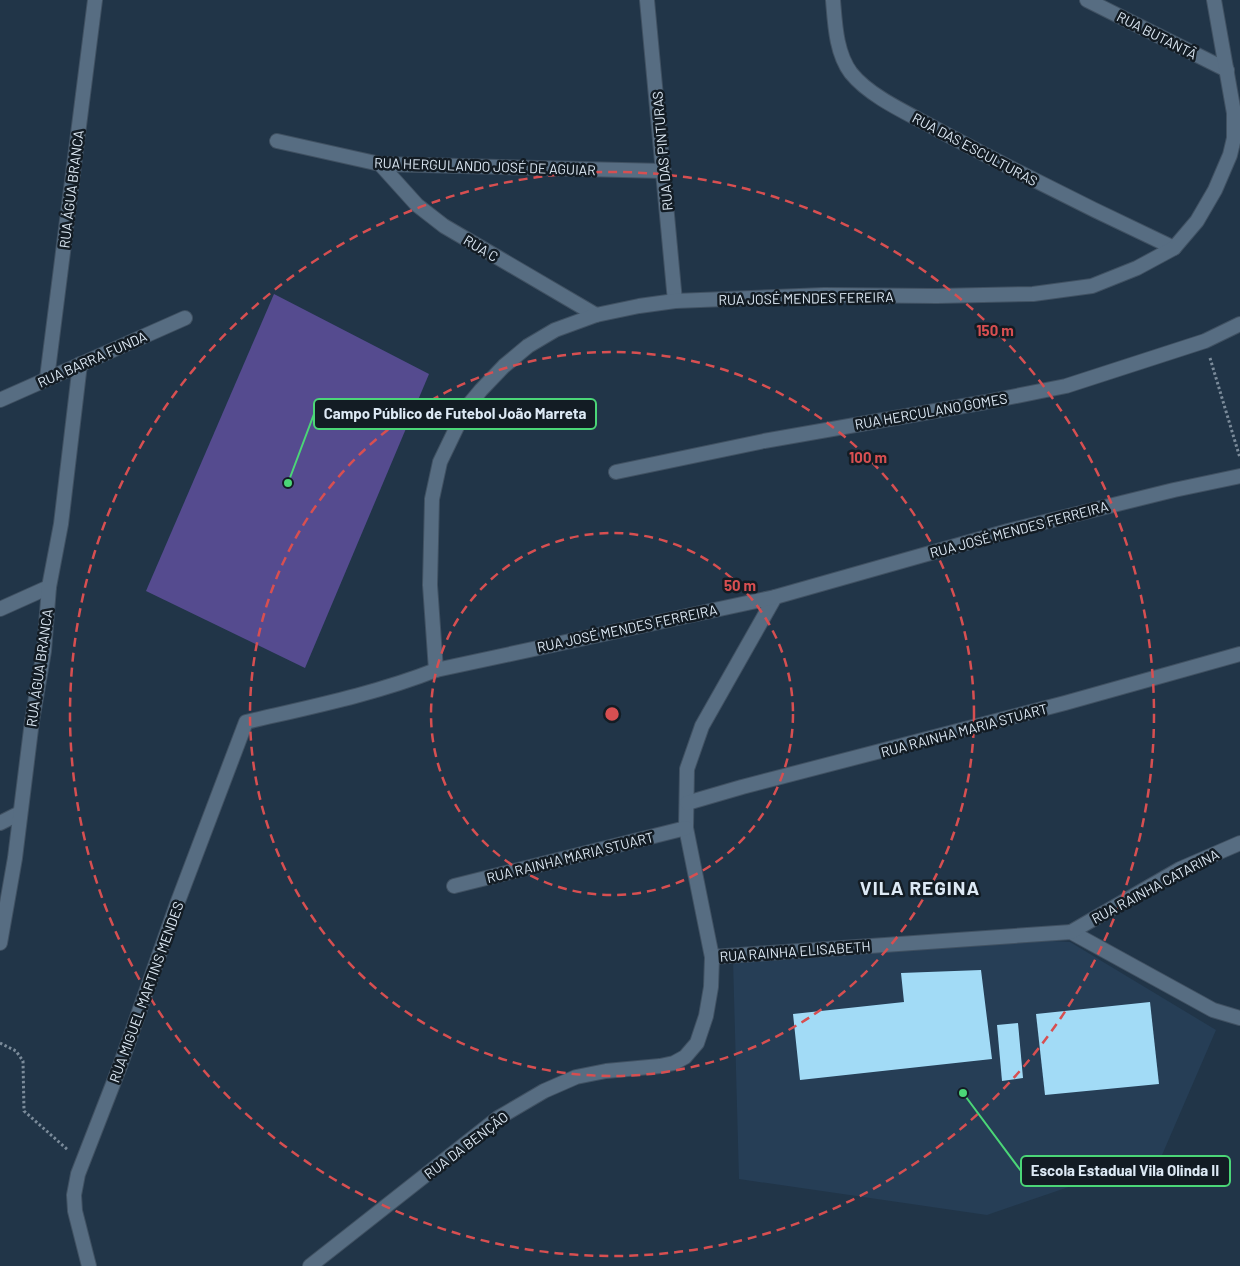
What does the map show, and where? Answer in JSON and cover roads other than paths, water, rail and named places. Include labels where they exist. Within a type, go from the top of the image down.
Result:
[{"type":"street","name":"RUA ÁGUA BRANCA","points":[[47,378],[96,0]]},
{"type":"street","name":"RUA DAS PINTURAS","points":[[647,0],[675,301]]},
{"type":"street","name":"RUA DAS ESCULTURAS","points":[[833,0],[837,38],[843,58],[851,72],[864,85],[910,114],[1010,168],[1174,248]]},
{"type":"street","name":"RUA BUTANTÃ","points":[[1087,0],[1227,70]]},
{"type":"street","name":"RUA JOSÉ MENDES FEREIRA","points":[[436,670],[430,585],[432,499],[440,462],[466,408],[480,390],[504,366],[522,351],[555,330],[596,316],[639,306],[675,301],[824,295],[938,296],[1033,294],[1092,286],[1137,268],[1174,248],[1197,221],[1215,190],[1230,156],[1234,138],[1234,113],[1214,0]]},
{"type":"street","name":"RUA HERGULANDO JOSÉ DE AGUIAR","points":[[278,141],[380,164],[664,172]]},
{"type":"street","name":"RUA C","points":[[380,164],[416,205],[444,226],[596,316]]},
{"type":"street","name":"RUA BARRA FUNDA","points":[[0,400],[185,318]]},
{"type":"street","name":"RUA HERCULANO GOMES","points":[[616,472],[773,439],[986,402],[1066,386],[1205,341],[1240,324]]},
{"type":"street","name":"RUA ÁGUA BRANCA","points":[[0,943],[15,858],[32,721],[44,651],[49,587],[61,524],[80,364]]},
{"type":"street","name":"RUA JOSÉ MENDES FERREIRA","points":[[246,722],[392,686],[436,670],[775,597],[1008,532],[1174,490],[1240,476]]},
{"type":"street","points":[[0,609],[49,587]]},
{"type":"street","name":"RUA RAINHA ELISABETH","points":[[775,597],[702,726],[687,768],[686,828],[712,957],[1072,932]]},
{"type":"street","name":"RUA RAINHA MARIA STUART","points":[[687,803],[1065,703],[1240,654]]},
{"type":"street","name":"RUA MIGUEL MARTINS MENDES","points":[[89,1266],[75,1211],[74,1195],[78,1174],[120,1066],[164,940],[246,722]]},
{"type":"street","points":[[0,823],[20,813]]},
{"type":"street","name":"RUA RAINHA MARIA STUART","points":[[454,886],[686,828]]},
{"type":"street","name":"RUA RAINHA CATARINA","points":[[1072,932],[1180,869],[1240,843]]},
{"type":"street","points":[[1072,932],[1213,1010],[1240,1018]]},
{"type":"street","name":"RUA DA BENÇÃO","points":[[310,1266],[498,1118],[544,1091],[576,1077],[606,1071],[660,1066],[674,1063],[685,1057],[697,1043],[706,1016],[711,988],[712,957]]},
{"type":"place","name":"Campo Público de Futebol João Marreta","points":[[288,483]]},
{"type":"place","name":"Escola Estadual Vila Olinda II","points":[[963,1093]]},
{"type":"district","name":"VILA REGINA","points":[[920,887]]}]
